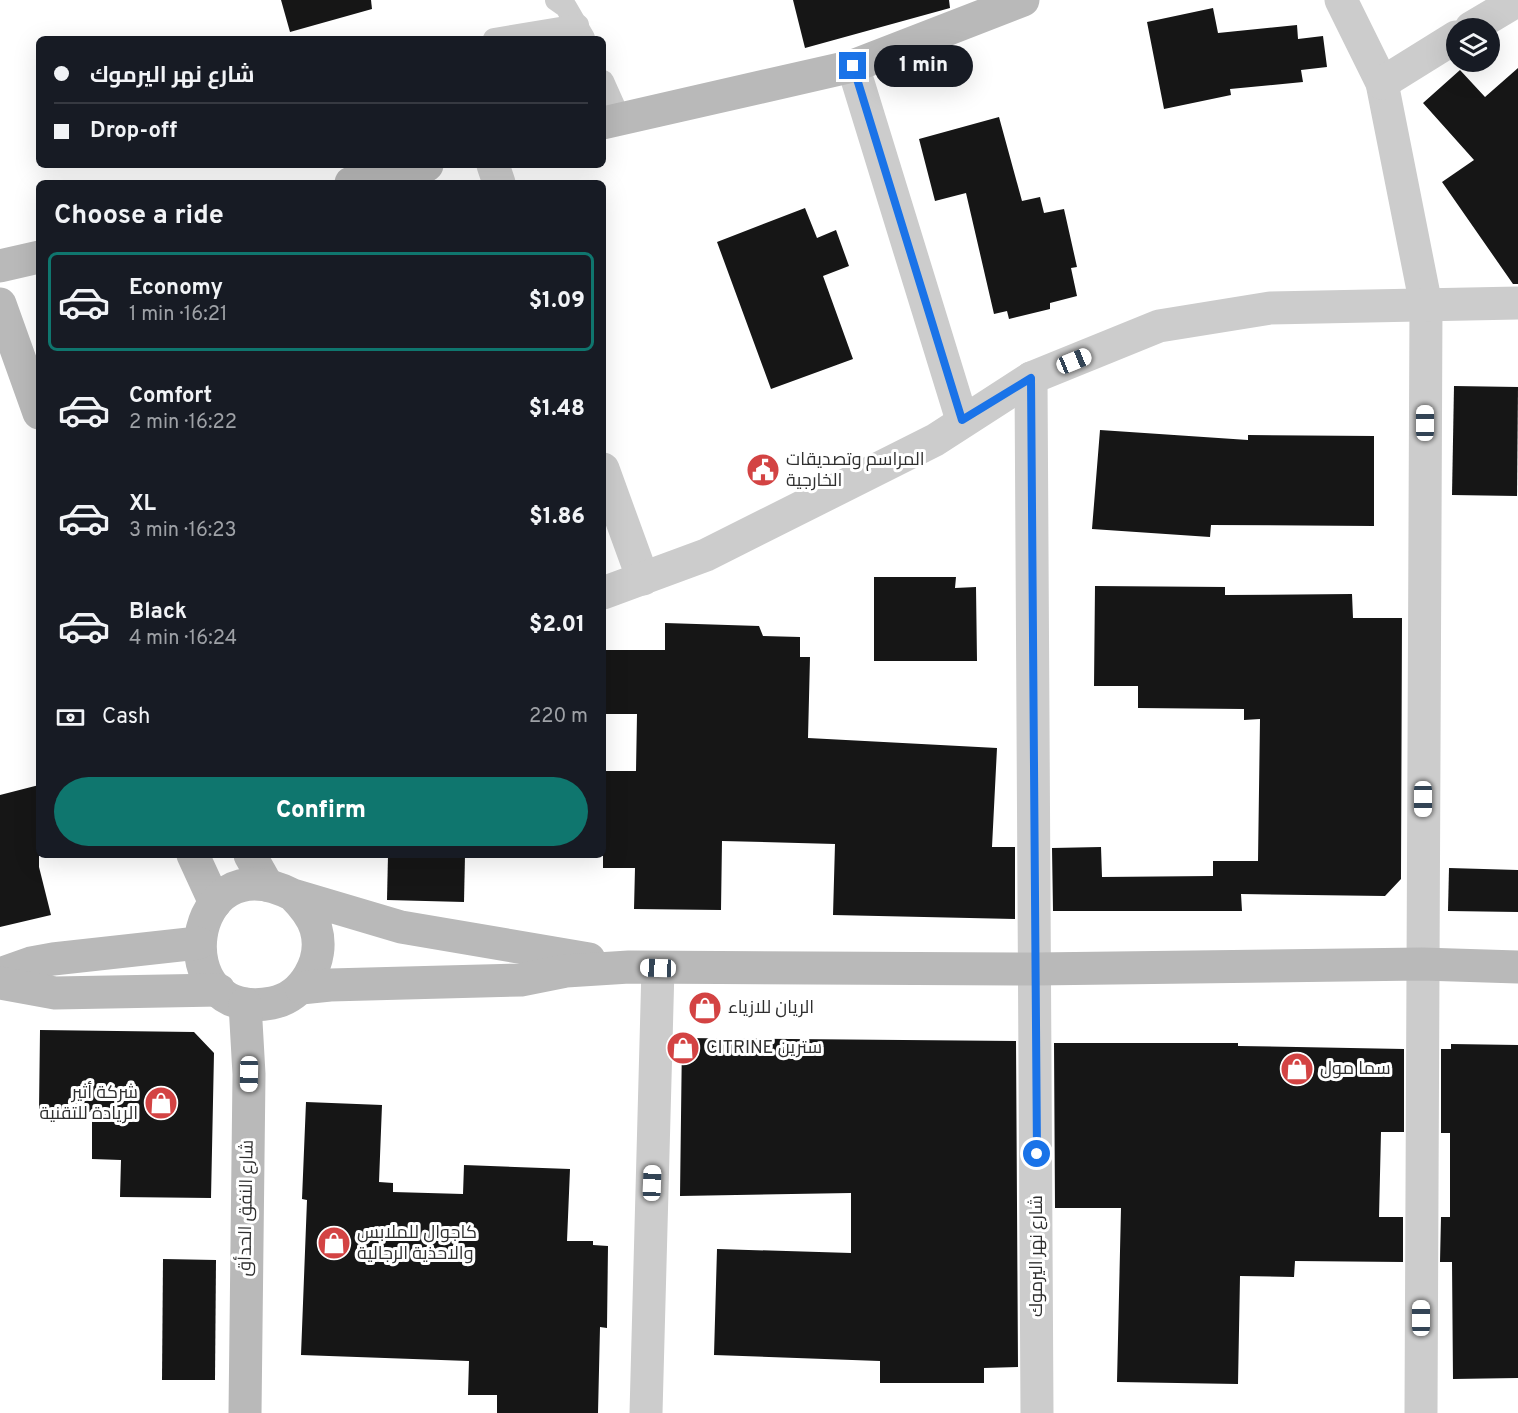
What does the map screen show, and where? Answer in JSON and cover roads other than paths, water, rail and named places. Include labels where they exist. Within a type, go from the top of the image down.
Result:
[{"type":"main road","points":[[611,121],[853,66],[1023,0]]},
{"type":"main road","points":[[364,180],[414,168]]},
{"type":"main road","points":[[0,267],[36,258]]},
{"type":"main road","points":[[0,303],[36,405]]},
{"type":"main road","points":[[194,858],[215,903]]},
{"type":"main road","points":[[253,858],[280,890],[308,910],[317,929],[318,950],[313,970],[301,988]]},
{"type":"main road","points":[[232,997],[208,977],[200,961],[198,943],[203,922],[215,903],[230,891],[248,885],[280,890],[401,927],[644,968]]},
{"type":"main road","points":[[0,974],[31,963],[53,959],[198,943]]},
{"type":"main road","points":[[0,983],[55,993],[232,997],[275,1003],[301,988],[340,984],[521,980],[566,971],[644,968],[1035,969],[1422,964],[1518,967]]},
{"type":"main road","name":"شارع النفق الحدأق","points":[[232,997],[249,1074],[245,1413]]},
{"type":"street","points":[[1341,0],[1382,83],[1426,305],[1421,1413]]},
{"type":"street","points":[[1488,18],[1518,0]]},
{"type":"street","points":[[1382,83],[1446,43]]},
{"type":"street","points":[[853,66],[962,420]]},
{"type":"street","points":[[606,592],[705,555],[935,440],[962,420],[1031,378],[1159,326],[1270,308],[1518,303]]},
{"type":"street","name":"شارع نهر اليرموك","points":[[1031,378],[1037,1413]]},
{"type":"street","points":[[606,477],[643,579]]},
{"type":"street","points":[[644,968],[646,1413]]},
{"type":"lane","points":[[531,36],[581,32],[566,7],[556,0]]},
{"type":"lane","points":[[606,96],[611,121]]},
{"type":"place","name":"المراسم وتصديقات الخارجية","points":[[763,470]]},
{"type":"place","name":"الريان للازياء","points":[[705,1008]]},
{"type":"place","name":"CITRINE سترين","points":[[683,1048]]},
{"type":"place","name":"سما مول","points":[[1297,1069]]},
{"type":"place","name":"شركة أثير الريادة للتقنية","points":[[161,1103]]},
{"type":"place","name":"كاجوال للملابس والاحذية الرجالية","points":[[334,1243]]}]
